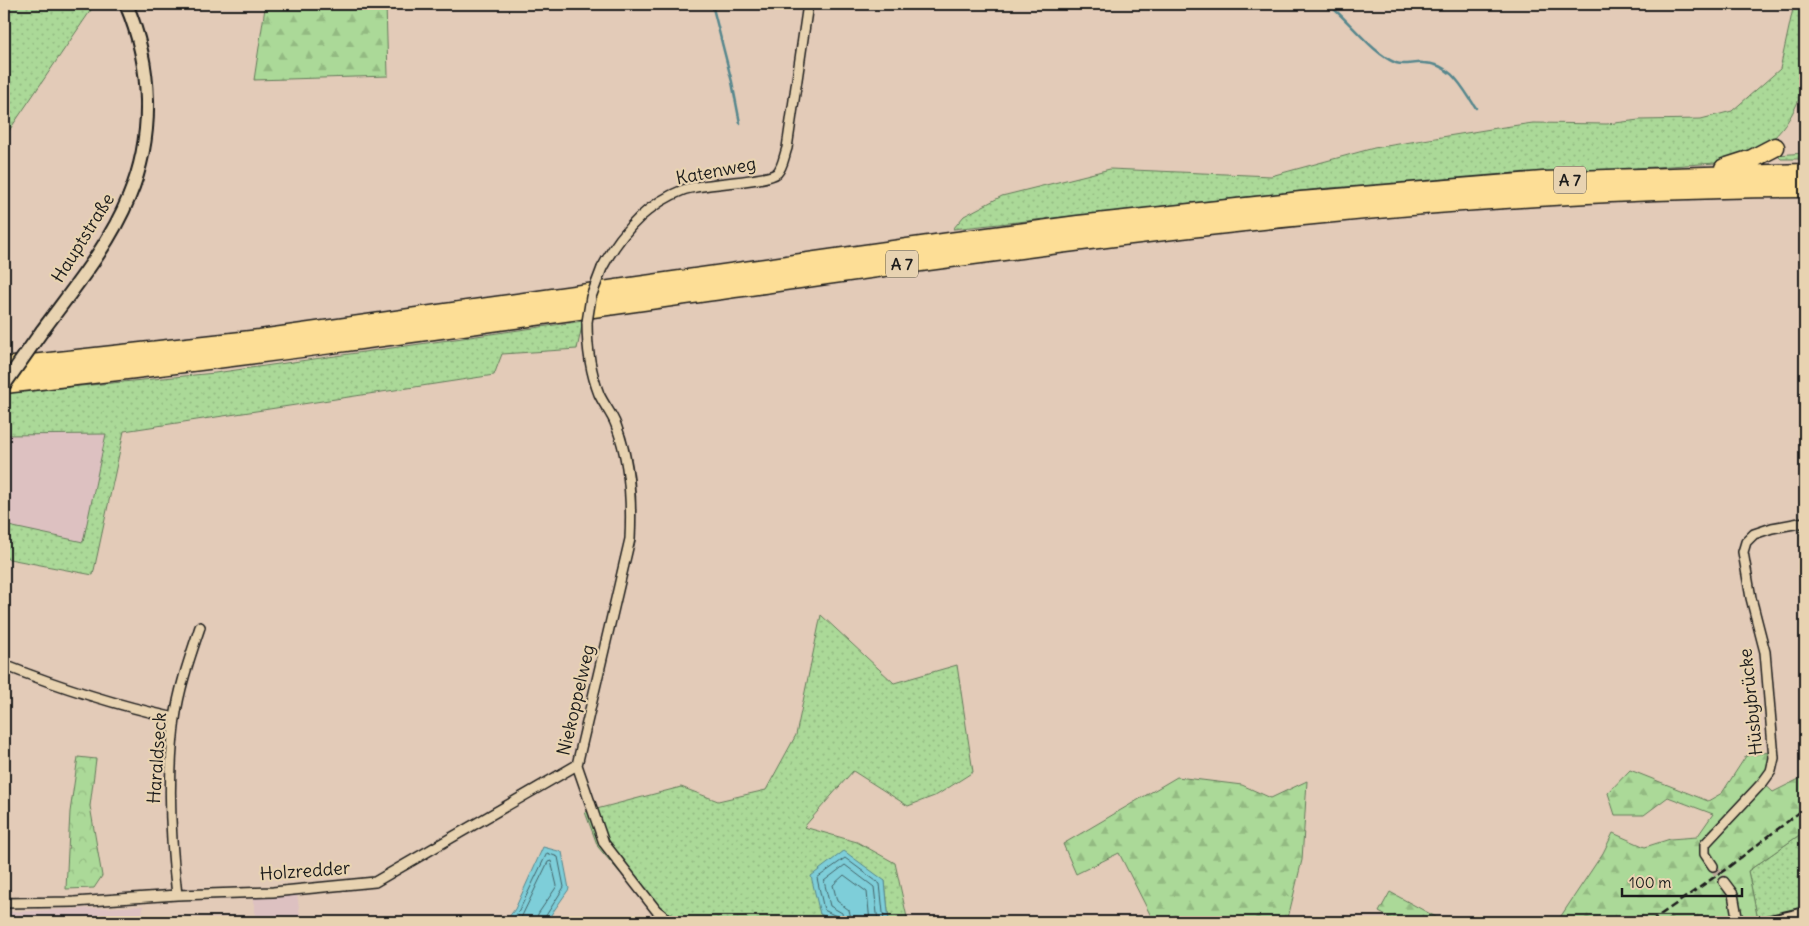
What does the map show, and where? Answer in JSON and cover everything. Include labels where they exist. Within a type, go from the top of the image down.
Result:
[{"type":"highway","points":[[1699,174],[1740,164],[1776,148]]},
{"type":"highway","name":"A 7","points":[[4,367],[260,338],[1088,224],[1441,188],[1699,174],[1805,173]]},
{"type":"highway","name":"A 7","points":[[4,384],[331,345],[926,261],[1270,218],[1577,195],[1805,188]]},
{"type":"street","name":"Hauptstraße","points":[[4,384],[105,242],[129,198],[142,158],[147,124],[147,85],[141,49],[126,4]]},
{"type":"street","name":"Katenweg","points":[[631,489],[625,453],[618,431],[600,396],[590,364],[587,322],[591,297],[602,268],[616,242],[637,221],[664,200],[684,190],[734,181],[764,179],[776,174],[787,148],[808,4]]},
{"type":"street","name":"Niekoppelweg","points":[[631,489],[630,539],[577,765],[604,843],[656,910],[671,922]]},
{"type":"street","name":"Hüsbybrücke","points":[[1713,866],[1705,854],[1705,844],[1763,782],[1771,771],[1774,758],[1765,652],[1751,598],[1743,552],[1746,542],[1754,534],[1772,528],[1805,522]]},
{"type":"street","name":"Haraldseck","points":[[177,895],[170,839],[169,802],[175,718],[186,668],[200,627]]},
{"type":"street","points":[[4,664],[61,687],[129,708],[175,718]]},
{"type":"street","name":"Holzredder","points":[[4,904],[273,892],[375,882],[577,765]]},
{"type":"street","points":[[1724,882],[1732,894],[1738,922]]},
{"type":"street","points":[[1770,922],[1805,914]]},
{"type":"shaded area","points":[[106,434],[83,542],[4,525],[4,435]]},
{"type":"shaded area","points":[[297,894],[301,922],[256,922],[253,897]]},
{"type":"shaded area","points":[[143,906],[142,922],[4,922],[4,912]]},
{"type":"green space","points":[[4,4],[95,4],[4,138]]},
{"type":"green space","points":[[275,4],[386,4],[388,76],[254,80],[265,8]]},
{"type":"green space","points":[[1794,4],[1805,4],[1806,68],[1804,84],[1799,99],[1782,130],[1773,138],[1754,151],[1730,160],[1716,163],[1329,188],[953,229],[964,216],[1002,196],[1110,169],[1271,176],[1374,148],[1497,128],[1533,123],[1607,124],[1639,120],[1701,119],[1732,111],[1780,69]]},
{"type":"green space","points":[[1805,153],[1805,159],[1781,159],[1777,155]]},
{"type":"green space","points":[[583,321],[577,349],[502,354],[494,375],[124,431],[93,575],[4,558],[4,525],[83,542],[106,434],[4,435],[4,401],[9,393],[215,373]]},
{"type":"green space","points":[[1804,472],[1805,533],[1801,533]]},
{"type":"green space","points":[[821,615],[894,683],[957,665],[973,772],[937,795],[908,806],[853,771],[804,827],[857,842],[895,863],[908,922],[889,922],[885,881],[817,897],[820,914],[837,922],[662,922],[598,847],[585,812],[681,787],[718,801],[766,790],[796,735]]},
{"type":"green space","points":[[1769,752],[1768,769],[1760,780],[1773,792],[1805,776],[1805,831],[1748,871],[1758,920],[1752,922],[1557,922],[1603,853],[1613,833],[1645,847],[1670,839],[1697,837],[1713,814],[1668,797],[1644,815],[1615,815],[1608,793],[1630,770],[1708,801],[1722,793],[1746,756]]},
{"type":"green space","points":[[78,757],[96,759],[90,806],[102,876],[94,888],[66,889],[70,812]]},
{"type":"green space","points":[[1177,777],[1242,785],[1271,798],[1307,781],[1302,860],[1287,922],[1154,922],[1119,853],[1076,874],[1063,844]]},
{"type":"green space","points":[[1805,831],[1805,857],[1801,860],[1805,875],[1805,909],[1758,920],[1748,871]]},
{"type":"green space","points":[[1390,892],[1445,922],[1397,922],[1379,912]]},
{"type":"water","points":[[543,847],[562,852],[569,889],[546,922],[505,922],[515,909]]},
{"type":"water","points":[[844,851],[885,881],[889,922],[837,922],[820,914],[811,876]]},
{"type":"waterway","points":[[712,4],[732,82],[740,123]]},
{"type":"waterway","points":[[1333,4],[1335,10],[1380,54],[1399,64],[1420,63],[1441,67],[1455,78],[1476,108]]},
{"type":"tunnel","points":[[1713,866],[1724,882]]},
{"type":"railway","points":[[1650,922],[1726,869],[1805,808]]}]
